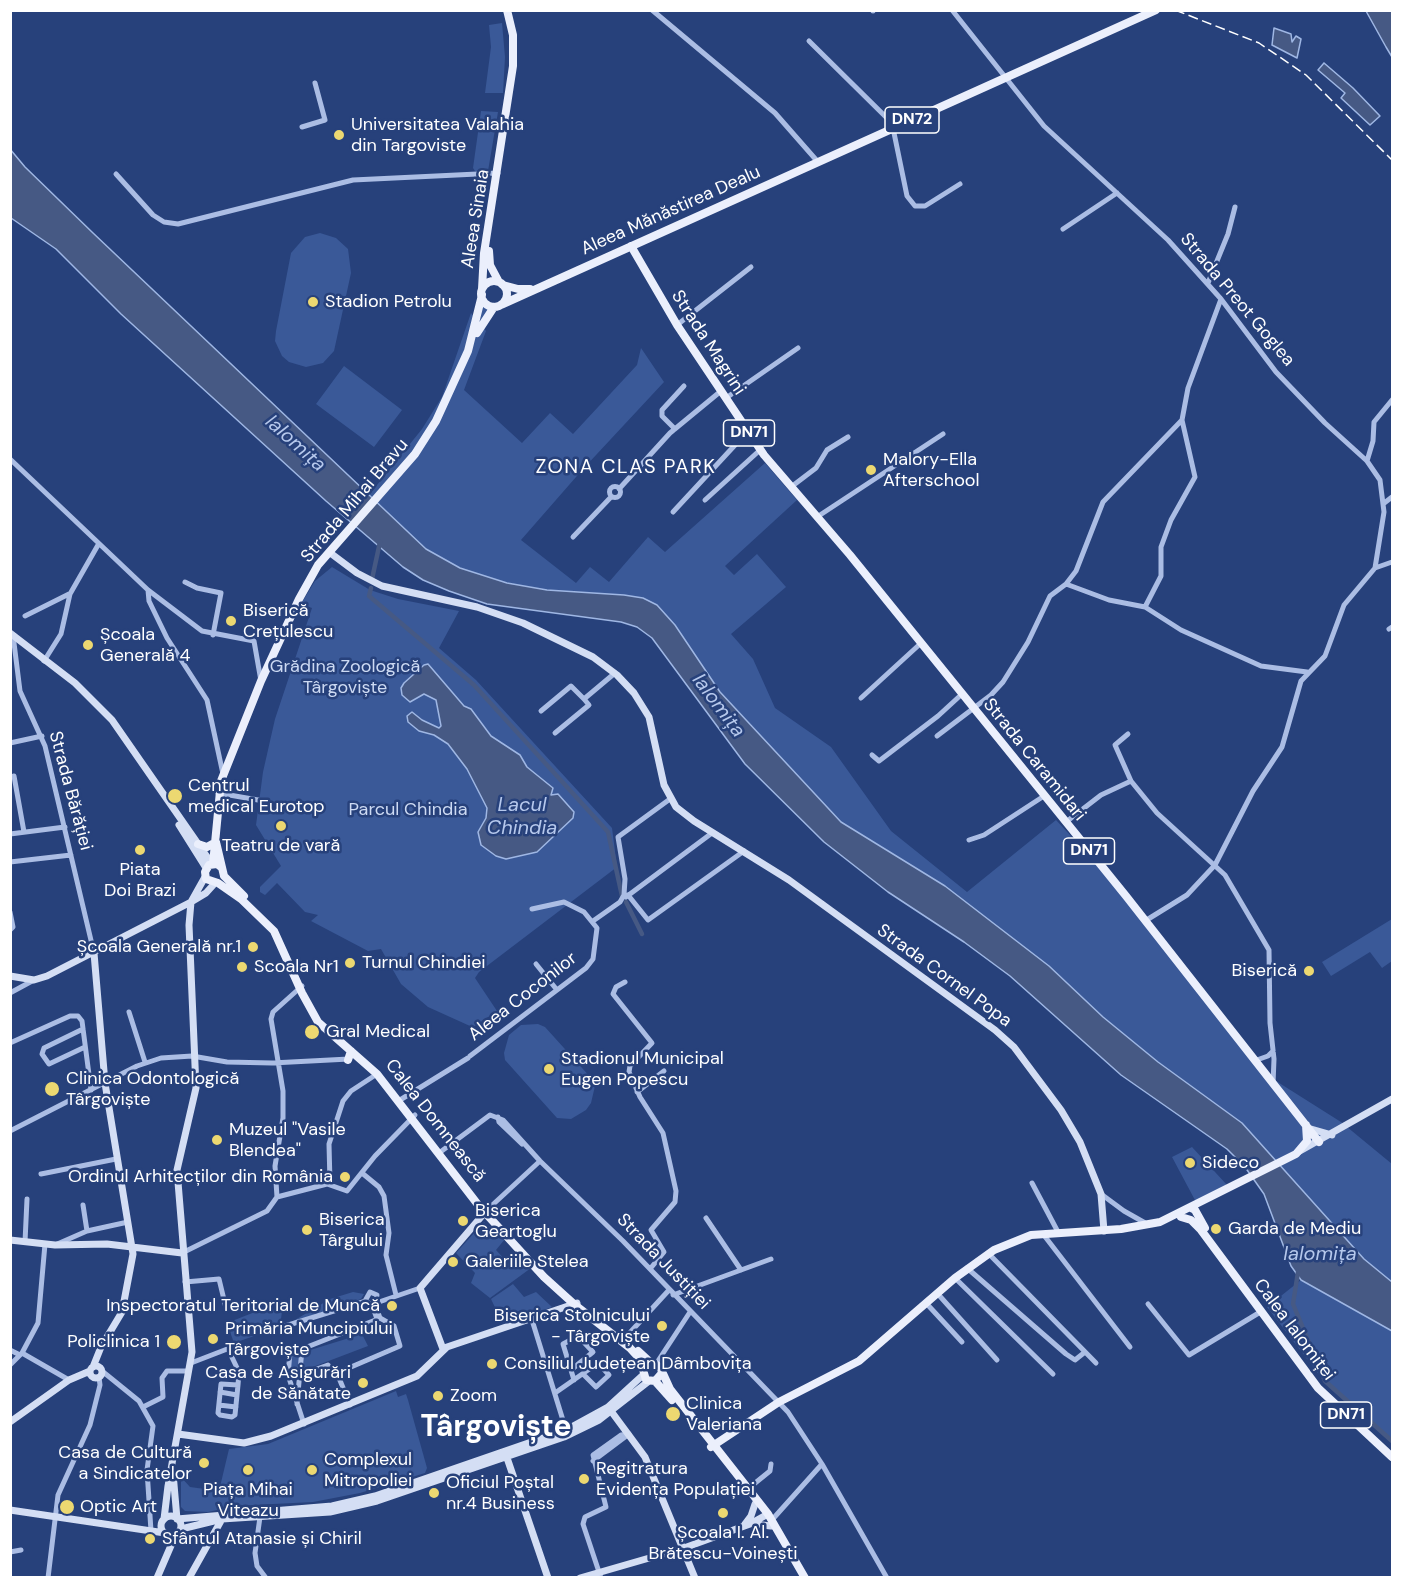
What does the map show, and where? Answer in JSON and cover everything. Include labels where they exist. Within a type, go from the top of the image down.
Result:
[{"type":"main road","name":"Aleea Sinaia","points":[[494,307],[487,304],[482,292],[485,249],[513,66],[513,35],[509,10]]},
{"type":"main road","name":"Aleea Sinaia","points":[[503,304],[507,294],[489,260],[517,67],[517,38],[509,10]]},
{"type":"main road","name":"Aleea Mănăstirea Dealu","points":[[503,304],[1156,10]]},
{"type":"main road","name":"Strada Magrini","points":[[631,246],[677,325],[760,450],[834,536]]},
{"type":"main road","name":"Aleea Sinaia","points":[[482,292],[488,283],[501,283]]},
{"type":"main road","name":"Aleea Mănăstirea Dealu","points":[[501,283],[518,289],[537,287]]},
{"type":"main road","name":"Strada Mihai Bravu","points":[[468,351],[482,292]]},
{"type":"main road","points":[[494,307],[503,304]]},
{"type":"main road","name":"Strada Mihai Bravu","points":[[216,842],[218,793],[224,771],[298,599],[318,565],[332,554],[336,543],[415,454],[436,421],[468,351],[494,307]]},
{"type":"main road","name":"Strada Caramidari","points":[[834,536],[1066,822],[1254,1060]]},
{"type":"main road","name":"Strada Cornel Popa","points":[[332,554],[357,573],[387,587],[477,607],[516,620],[583,652],[615,674],[634,693],[649,717],[664,785],[670,799],[685,815],[789,880],[1004,1037],[1030,1066],[1068,1121],[1085,1154],[1101,1194],[1104,1231]]},
{"type":"main road","points":[[12,636],[24,647],[45,660]]},
{"type":"main road","name":"Calea Domnească","points":[[12,636],[84,690],[112,720],[209,868],[253,908],[279,939],[298,989],[321,1026],[380,1072],[492,1220],[576,1304],[625,1338],[654,1364],[661,1374]]},
{"type":"main road","points":[[220,758],[231,757]]},
{"type":"main road","points":[[196,847],[207,847],[216,842]]},
{"type":"main road","points":[[167,1551],[164,1528],[192,1352],[177,1170],[196,1088],[189,925],[191,902],[209,868],[216,842]]},
{"type":"main road","points":[[10,976],[34,980],[94,953],[206,893],[220,878],[216,842]]},
{"type":"main road","name":"Calea Domnească","points":[[209,868],[277,930],[298,989],[321,1020],[401,1099]]},
{"type":"main road","points":[[179,908],[185,914],[189,925]]},
{"type":"main road","points":[[10,1422],[72,1379],[98,1373],[98,1354],[122,1312],[133,1246],[116,1159],[105,1083],[94,953]]},
{"type":"main road","points":[[348,1060],[355,1053]]},
{"type":"main road","name":"DN71","points":[[1254,1060],[1273,1084]]},
{"type":"main road","points":[[1273,1084],[1308,1127],[1317,1143]]},
{"type":"main road","points":[[10,1510],[151,1531],[164,1528],[178,1532],[196,1524],[222,1520],[318,1514],[357,1507],[566,1430],[608,1407],[648,1377],[661,1374],[715,1444],[779,1402],[859,1361],[937,1293],[988,1253],[1019,1238],[1058,1232],[1104,1231],[1150,1225],[1193,1210],[1227,1189],[1332,1135],[1392,1099]]},
{"type":"main road","points":[[1308,1127],[1332,1135]]},
{"type":"main road","points":[[1296,1154],[1307,1141],[1308,1127]]},
{"type":"main road","points":[[1193,1210],[1198,1214],[1201,1226]]},
{"type":"main road","name":"Calea Ialomiței","points":[[1193,1210],[1191,1220],[1201,1226],[1320,1385],[1392,1451]]},
{"type":"main road","points":[[443,1349],[420,1288],[486,1211]]},
{"type":"main road","name":"Calea Domnească","points":[[486,1211],[576,1304],[623,1341],[640,1359],[648,1377],[715,1444],[769,1522],[803,1578]]},
{"type":"main road","points":[[476,1222],[492,1220]]},
{"type":"main road","points":[[10,1240],[55,1245],[133,1246],[182,1252]]},
{"type":"main road","points":[[178,1434],[244,1443],[304,1424],[417,1376],[443,1349],[576,1304]]},
{"type":"main road","name":"Calea Ialomiței","points":[[1263,1310],[1318,1388],[1392,1457]]},
{"type":"main road","points":[[164,1528],[170,1516],[177,1519],[352,1503],[564,1437],[611,1411],[648,1377],[654,1364]]},
{"type":"main road","points":[[611,1411],[652,1472],[695,1578]]},
{"type":"main road","name":"Calea Domnească","points":[[715,1444],[747,1489]]},
{"type":"main road","points":[[505,1454],[548,1577]]},
{"type":"main road","points":[[157,1578],[167,1551],[178,1532],[172,1468]]},
{"type":"main road","points":[[747,1489],[769,1522]]},
{"type":"main road","points":[[741,1528],[749,1520],[755,1504]]},
{"type":"main road","points":[[177,1507],[184,1514],[200,1516]]},
{"type":"main road","points":[[189,1578],[222,1520]]},
{"type":"main road","points":[[580,1578],[600,1575],[750,1524],[769,1522]]},
{"type":"main road","points":[[196,1524],[206,1526],[212,1535]]},
{"type":"street","points":[[652,10],[759,99],[804,144],[818,162]]},
{"type":"street","name":"Strada Preot Goglea","points":[[952,10],[1052,134],[1168,240],[1208,283],[1276,372],[1324,423],[1366,461],[1380,480],[1383,504],[1382,537],[1375,568],[1344,605],[1325,656],[1307,672],[1298,690],[1285,741],[1253,791],[1215,865],[1187,895],[1145,921]]},
{"type":"street","points":[[809,41],[895,128],[907,196],[915,206],[925,206],[960,184]]},
{"type":"street","points":[[302,126],[325,120],[315,83]]},
{"type":"street","points":[[116,174],[153,215],[164,222],[178,224],[353,180],[498,173]]},
{"type":"street","points":[[1063,229],[1117,193]]},
{"type":"street","points":[[1208,283],[1228,234],[1235,207]]},
{"type":"street","points":[[677,325],[751,267]]},
{"type":"street","points":[[1145,607],[1161,576],[1161,547],[1171,520],[1195,477],[1182,420],[1188,388],[1221,299]]},
{"type":"street","points":[[573,537],[611,497],[620,496],[620,489],[675,429],[724,394],[798,348]]},
{"type":"street","points":[[675,429],[662,416],[662,410],[684,386]]},
{"type":"street","points":[[1366,461],[1373,441],[1374,422],[1392,400]]},
{"type":"street","points":[[937,736],[973,709],[1003,682],[1028,642],[1050,596],[1066,584],[1076,571],[1103,502],[1182,420]]},
{"type":"street","points":[[673,513],[748,431]]},
{"type":"street","points":[[818,517],[943,434]]},
{"type":"street","points":[[791,487],[816,468],[827,450],[848,437]]},
{"type":"street","points":[[705,500],[760,450]]},
{"type":"street","points":[[10,459],[148,590],[202,631],[213,635],[254,641],[261,681]]},
{"type":"street","points":[[1383,504],[1392,497]]},
{"type":"street","points":[[45,660],[61,634],[70,594],[98,545]]},
{"type":"street","points":[[1375,568],[1392,562]]},
{"type":"street","points":[[185,582],[197,588],[221,593],[213,635]]},
{"type":"street","points":[[1066,584],[1109,600],[1145,607],[1181,630],[1261,666],[1307,672]]},
{"type":"street","points":[[148,590],[149,601],[167,638],[207,700],[224,771]]},
{"type":"street","points":[[25,616],[70,594]]},
{"type":"street","name":"Strada Bărăției","points":[[12,636],[22,699],[42,736],[94,953]]},
{"type":"street","points":[[861,699],[920,644]]},
{"type":"street","points":[[14,653],[24,647]]},
{"type":"street","points":[[584,699],[615,674]]},
{"type":"street","points":[[541,711],[571,686],[589,705],[555,733]]},
{"type":"street","points":[[872,755],[879,761],[938,716],[962,694]]},
{"type":"street","points":[[1128,734],[1115,745],[1131,781],[1157,813],[1215,865],[1269,950],[1273,1084]]},
{"type":"street","points":[[10,743],[42,736]]},
{"type":"street","points":[[14,776],[24,832]]},
{"type":"street","points":[[1066,822],[1101,795],[1131,781]]},
{"type":"street","points":[[218,793],[258,800]]},
{"type":"street","points":[[969,840],[984,835],[1044,796]]},
{"type":"street","points":[[622,900],[625,879],[618,837],[670,799]]},
{"type":"street","points":[[10,834],[65,827]]},
{"type":"street","points":[[532,909],[564,902],[577,907],[593,921],[712,833]]},
{"type":"street","points":[[628,896],[648,920],[744,851]]},
{"type":"street","points":[[10,862],[71,855]]},
{"type":"street","points":[[10,912],[13,924],[10,930]]},
{"type":"street","name":"Aleea Coconilor","points":[[401,1099],[469,1057],[557,990],[593,959],[597,937],[593,921]]},
{"type":"street","points":[[536,964],[557,990]]},
{"type":"street","points":[[10,993],[34,980]]},
{"type":"street","points":[[625,982],[616,987],[614,994],[652,1043],[628,1067],[637,1092],[663,1133],[676,1191],[675,1202],[651,1230],[664,1252],[650,1269]]},
{"type":"street","points":[[182,1252],[267,1211],[277,1197],[275,1159],[283,1110],[280,1063],[271,1015],[298,989]]},
{"type":"street","points":[[129,1012],[145,1062]]},
{"type":"street","points":[[10,1043],[70,1016],[80,1018],[91,1090]]},
{"type":"street","points":[[83,1029],[44,1048],[42,1054],[49,1064],[85,1047]]},
{"type":"street","points":[[1254,1060],[1268,1056],[1273,1051]]},
{"type":"street","points":[[10,1131],[145,1062],[170,1056],[280,1063],[348,1060]]},
{"type":"street","points":[[637,1092],[664,1071]]},
{"type":"street","points":[[330,1184],[329,1144],[343,1101],[351,1092],[377,1074]]},
{"type":"street","name":"Strada Justiției","points":[[441,1152],[490,1115],[498,1117],[779,1402],[802,1431],[887,1578]]},
{"type":"street","points":[[277,1197],[330,1184],[347,1191],[414,1116]]},
{"type":"street","points":[[41,1174],[116,1159]]},
{"type":"street","points":[[486,1211],[540,1161]]},
{"type":"street","points":[[362,1173],[375,1183],[384,1196],[389,1233],[386,1255],[397,1294]]},
{"type":"street","points":[[1032,1183],[1058,1232]]},
{"type":"street","points":[[1101,1194],[1124,1211],[1150,1225]]},
{"type":"street","points":[[25,1242],[27,1199]]},
{"type":"street","points":[[83,1205],[87,1231]]},
{"type":"street","points":[[706,1218],[741,1270]]},
{"type":"street","points":[[55,1245],[87,1231],[128,1222]]},
{"type":"street","points":[[1042,1234],[1130,1347]]},
{"type":"street","points":[[10,1365],[21,1354],[38,1323],[45,1244]]},
{"type":"street","points":[[988,1253],[1096,1363]]},
{"type":"street","points":[[625,1338],[671,1292],[771,1259]]},
{"type":"street","points":[[967,1268],[1066,1354],[1075,1359],[1085,1352]]},
{"type":"street","points":[[955,1278],[1053,1374]]},
{"type":"street","points":[[185,1282],[219,1279],[226,1308],[252,1301]]},
{"type":"street","points":[[282,1327],[366,1301],[374,1304],[397,1294],[420,1288]]},
{"type":"street","points":[[366,1301],[369,1293],[377,1296],[397,1294]]},
{"type":"street","points":[[937,1293],[997,1360]]},
{"type":"street","points":[[377,1296],[374,1304],[378,1319]]},
{"type":"street","points":[[926,1303],[962,1342]]},
{"type":"street","points":[[1148,1305],[1189,1355],[1263,1310]]},
{"type":"street","points":[[654,1364],[690,1312]]},
{"type":"street","points":[[304,1424],[288,1375],[290,1353],[378,1319],[394,1326],[400,1346],[337,1373]]},
{"type":"street","points":[[532,1320],[566,1430]]},
{"type":"street","points":[[571,1370],[593,1352],[578,1336],[563,1344],[574,1380]]},
{"type":"street","points":[[143,1407],[162,1397],[163,1374],[167,1371],[190,1367],[235,1346]]},
{"type":"street","points":[[228,1349],[239,1372],[238,1385],[236,1407],[232,1417],[220,1415],[220,1392],[224,1382],[238,1385]]},
{"type":"street","points":[[297,1404],[302,1349]]},
{"type":"street","points":[[10,1350],[72,1379]]},
{"type":"street","points":[[555,1393],[598,1363],[609,1375],[596,1387],[583,1374]]},
{"type":"street","points":[[300,1375],[328,1365],[337,1373],[350,1405]]},
{"type":"street","points":[[98,1373],[122,1385],[143,1407],[153,1429],[147,1470],[151,1531]]},
{"type":"street","points":[[48,1578],[60,1491],[90,1425],[100,1385],[98,1373]]},
{"type":"street","points":[[220,1392],[237,1395]]},
{"type":"street","points":[[219,1405],[236,1407]]},
{"type":"street","points":[[600,1575],[583,1521],[585,1517],[606,1507],[593,1461],[595,1452],[621,1435],[628,1434]]},
{"type":"street","points":[[747,1489],[770,1471],[771,1464]]},
{"type":"street","points":[[769,1522],[822,1464]]},
{"type":"street","points":[[260,1517],[255,1553],[257,1566],[264,1576]]},
{"type":"street","points":[[10,1552],[21,1550]]},
{"type":"green space","points":[[502,23],[505,57],[503,93],[485,93],[491,47],[489,25]]},
{"type":"green space","points":[[481,111],[498,112],[488,171],[475,171],[473,168]]},
{"type":"green space","name":"Stadion Petrolu","points":[[320,233],[336,238],[348,249],[351,273],[334,351],[323,363],[306,367],[289,362],[282,356],[275,341],[276,331],[291,253],[305,237]]},
{"type":"green space","points":[[482,306],[490,310],[481,324],[486,331],[464,390],[522,443],[550,413],[573,434],[637,365],[641,348],[664,382],[521,540],[576,583],[590,567],[609,582],[648,537],[665,552],[765,463],[797,500],[725,566],[734,575],[757,554],[786,587],[731,634],[753,659],[775,708],[831,747],[891,831],[967,892],[1056,820],[1144,914],[1265,1074],[1341,1122],[1392,1164],[1392,1282],[1364,1259],[1242,1123],[1158,1062],[1103,1017],[1049,966],[945,886],[841,822],[720,692],[675,625],[547,590],[507,583],[460,568],[426,549],[369,495],[422,429],[442,397],[471,313],[477,320]]},
{"type":"green space","points":[[344,366],[402,410],[374,447],[316,404]]},
{"type":"green space","name":"Parcul Chindia","points":[[332,567],[370,590],[398,599],[459,611],[439,648],[476,680],[612,828],[617,867],[479,972],[475,978],[497,1011],[475,1026],[475,1037],[470,1026],[428,1007],[401,984],[381,949],[368,951],[311,921],[318,915],[305,912],[277,883],[265,895],[260,892],[260,887],[281,866],[256,825],[263,772],[275,719],[312,608],[301,604],[315,581]]},
{"type":"green space","points":[[1392,919],[1392,961],[1382,968],[1370,952],[1331,976],[1322,962]]},
{"type":"green space","name":"Stadionul Municipal Eugen Popescu","points":[[538,1024],[545,1027],[592,1079],[595,1086],[591,1103],[586,1110],[571,1119],[557,1118],[505,1060],[504,1053],[509,1035],[521,1025]]},
{"type":"green space","name":"Sideco","points":[[1192,1147],[1227,1185],[1196,1202],[1172,1157]]},
{"type":"green space","points":[[484,1222],[505,1239],[496,1250],[508,1263],[520,1254],[531,1268],[490,1298],[471,1283],[475,1273],[456,1253]]},
{"type":"green space","points":[[1301,1280],[1392,1331],[1392,1442],[1324,1381],[1267,1307]]},
{"type":"green space","points":[[513,1284],[524,1297],[536,1292],[552,1307],[507,1324],[502,1322],[491,1299]]},
{"type":"green space","points":[[353,1292],[364,1294],[361,1299],[290,1323],[330,1299]]},
{"type":"green space","points":[[265,1308],[282,1311],[280,1327],[234,1343],[227,1323]]},
{"type":"green space","points":[[362,1334],[368,1346],[297,1373],[295,1380],[291,1380],[291,1356]]},
{"type":"green space","points":[[396,1391],[398,1397],[406,1394],[427,1468],[425,1473],[360,1493],[313,1502],[234,1506],[208,1512],[185,1511],[181,1507],[181,1477],[190,1487],[219,1491],[229,1449],[268,1444]]},
{"type":"water","points":[[1366,11],[1392,11],[1392,57],[1386,47]]},
{"type":"water","points":[[1274,28],[1291,34],[1292,42],[1296,36],[1301,39],[1297,58],[1272,45]]},
{"type":"water","points":[[1324,63],[1380,116],[1370,125],[1341,98],[1345,93],[1318,70]]},
{"type":"water","name":"Ialomița","points":[[10,149],[25,167],[93,233],[426,549],[460,568],[507,583],[547,590],[624,595],[643,598],[657,605],[675,625],[720,692],[841,822],[945,886],[1049,966],[1103,1017],[1158,1062],[1242,1123],[1364,1259],[1392,1282],[1392,1331],[1301,1280],[1291,1266],[1264,1194],[1245,1167],[1227,1149],[1121,1075],[1010,976],[964,942],[888,892],[824,842],[745,764],[652,638],[637,627],[621,622],[487,604],[423,580],[403,567],[326,501],[121,314],[56,249],[11,218]]},
{"type":"water","name":"Lacul Chindia","points":[[428,664],[464,706],[471,709],[491,736],[520,755],[527,767],[553,788],[551,795],[558,794],[574,812],[573,818],[537,852],[506,859],[496,856],[481,845],[478,832],[486,818],[487,808],[467,769],[448,744],[434,735],[419,731],[408,722],[407,716],[412,712],[422,720],[439,728],[441,726],[436,700],[424,694],[410,702],[402,695],[401,688],[404,683]]},
{"type":"waterway","points":[[372,579],[380,542]]},
{"type":"waterway","points":[[371,588],[369,596],[474,685],[608,832],[622,896]]},
{"type":"waterway","points":[[626,902],[642,934]]},
{"type":"waterway","points":[[1298,1272],[1293,1304],[1325,1381],[1392,1441]]},
{"type":"railway","points":[[1175,10],[1259,43],[1306,75],[1392,160]]},
{"type":"place","name":"Universitatea Valahia din Targoviste","points":[[339,135]]},
{"type":"place","name":"Stadion Petrolu","points":[[313,302]]},
{"type":"place","name":"Malory-Ella Afterschool","points":[[871,470]]},
{"type":"place","name":"Biserică Crețulescu","points":[[231,621]]},
{"type":"place","name":"Școala Generală 4","points":[[88,645]]},
{"type":"place","name":"Centrul medical Eurotop","points":[[175,796]]},
{"type":"place","name":"Teatru de vară","points":[[281,826]]},
{"type":"place","name":"Piata Doi Brazi","points":[[140,850]]},
{"type":"place","name":"Școala Generală nr.1","points":[[253,947]]},
{"type":"place","name":"Turnul Chindiei","points":[[350,963]]},
{"type":"place","name":"Scoala Nr1","points":[[242,967]]},
{"type":"place","name":"Biserică","points":[[1309,971]]},
{"type":"place","name":"Gral Medical","points":[[312,1032]]},
{"type":"place","name":"Stadionul Municipal Eugen Popescu","points":[[549,1069]]},
{"type":"place","name":"Clinica Odontologică Târgoviște","points":[[52,1089]]},
{"type":"place","name":"Muzeul \"Vasile Blendea\"","points":[[217,1140]]},
{"type":"place","name":"Sideco","points":[[1190,1163]]},
{"type":"place","name":"Ordinul Arhitecților din România","points":[[345,1177]]},
{"type":"place","name":"Biserica Geartoglu","points":[[463,1221]]},
{"type":"place","name":"Garda de Mediu","points":[[1216,1229]]},
{"type":"place","name":"Biserica Târgului","points":[[307,1230]]},
{"type":"place","name":"Galeriile Stelea","points":[[453,1262]]},
{"type":"place","name":"Inspectoratul Teritorial de Muncă","points":[[392,1306]]},
{"type":"place","name":"Biserica Stolnicului - Târgoviște","points":[[662,1326]]},
{"type":"place","name":"Primăria Muncipiului Târgoviște","points":[[213,1339]]},
{"type":"place","name":"Policlinica 1","points":[[174,1342]]},
{"type":"place","name":"Consiliul Județean Dâmbovița","points":[[492,1364]]},
{"type":"place","name":"Casa de Asigurări de Sănătate","points":[[363,1383]]},
{"type":"place","name":"Zoom","points":[[438,1396]]},
{"type":"place","name":"Clinica Valeriana","points":[[673,1414]]},
{"type":"place","name":"Casa de Cultură a Sindicatelor","points":[[204,1463]]},
{"type":"place","name":"Piața Mihai Viteazu","points":[[248,1470]]},
{"type":"place","name":"Complexul Mitropoliei","points":[[312,1470]]},
{"type":"place","name":"Regitratura Evidența Populației","points":[[584,1479]]},
{"type":"place","name":"Oficiul Poștal nr.4 Business","points":[[434,1493]]},
{"type":"place","name":"Optic Art","points":[[67,1507]]},
{"type":"place","name":"Școala I. Al. Brătescu-Voinești","points":[[723,1513]]},
{"type":"place","name":"Sfântul Atanasie și Chiril","points":[[150,1539]]},
{"type":"district","name":"ZONA CLAS PARK","points":[[626,468]]},
{"type":"district","name":"Târgoviște","points":[[496,1428]]},
{"type":"park label","name":"Grădina Zoologică Târgoviște","points":[[345,677]]}]
